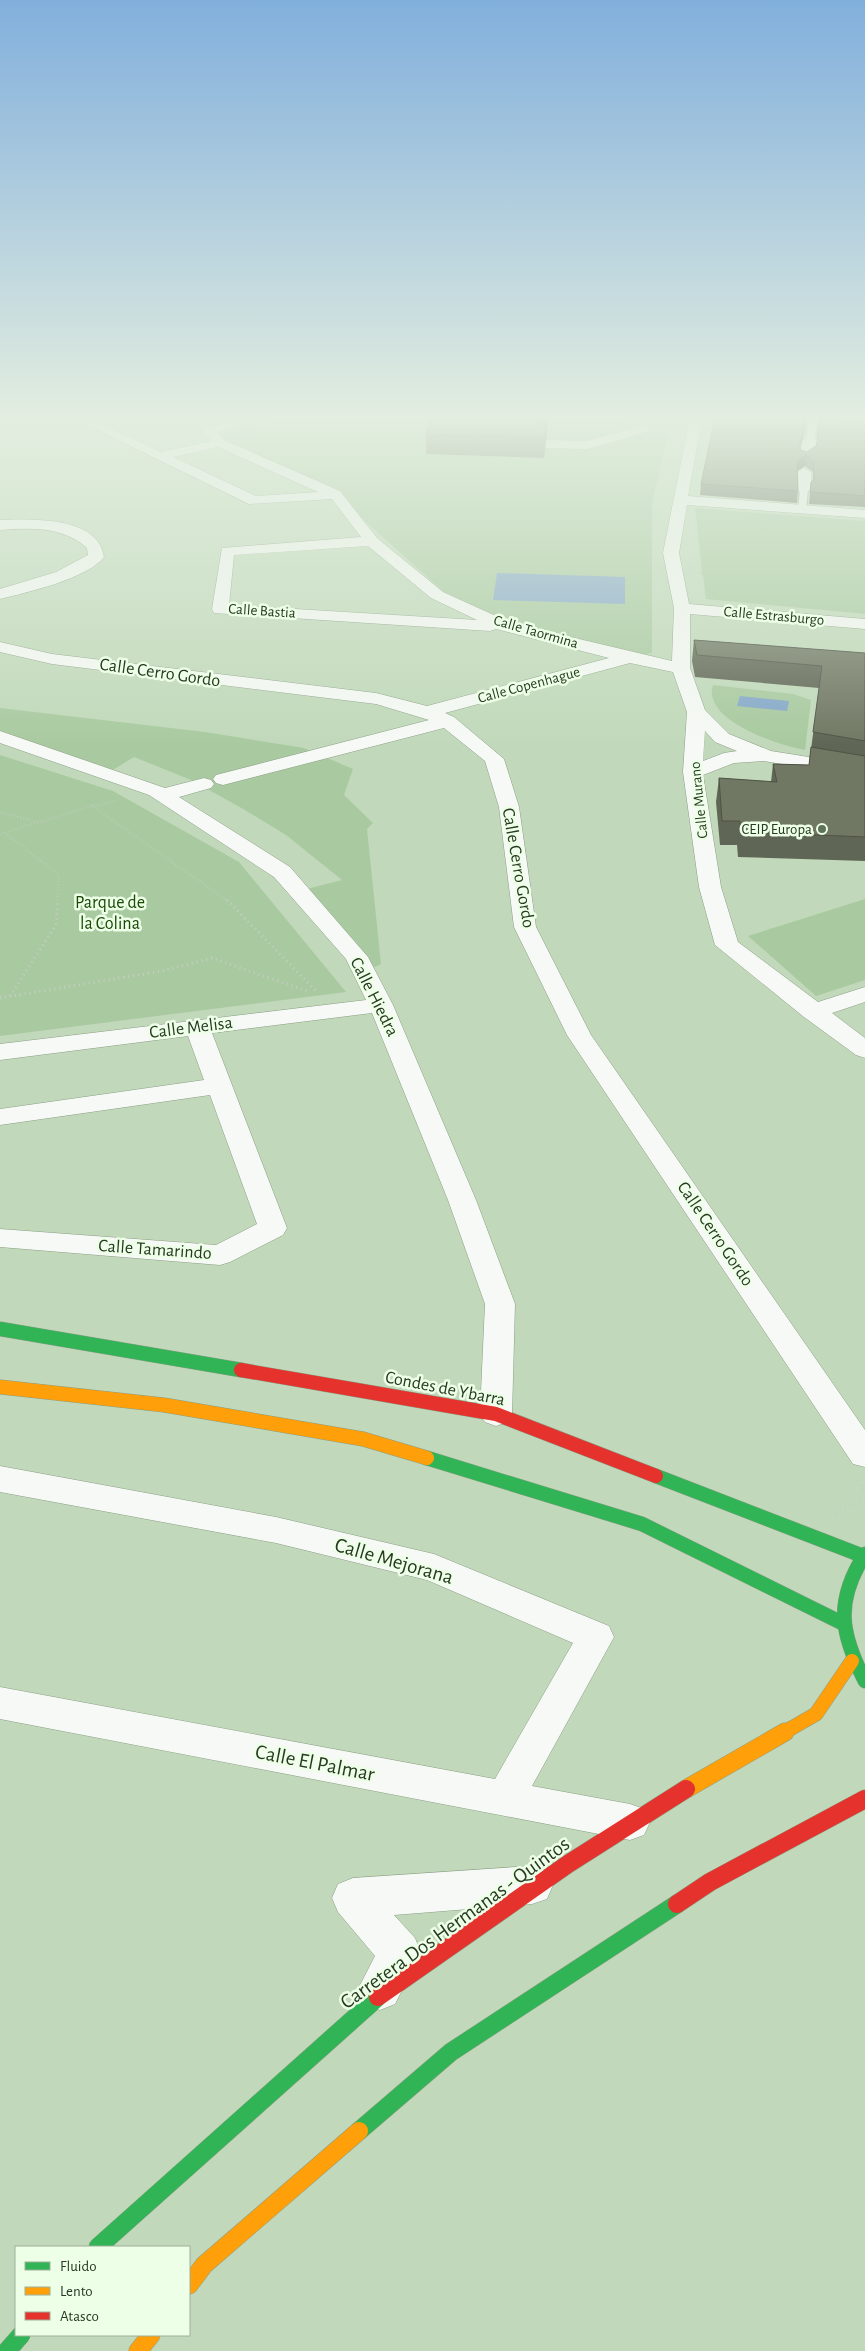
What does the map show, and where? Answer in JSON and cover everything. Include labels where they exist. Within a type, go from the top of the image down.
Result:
[{"type":"main road","name":"Condes de Ybarra","points":[[0,1329],[496,1414],[864,1555]]},
{"type":"main road","points":[[0,1387],[164,1405],[362,1439],[642,1524],[842,1623]]},
{"type":"main road","points":[[864,1555],[846,1586],[842,1623],[852,1660],[865,1681]]},
{"type":"main road","name":"Carretera Dos Hermanas - Quintos","points":[[99,2246],[375,1999],[536,1885],[630,1822],[816,1714],[852,1660]]},
{"type":"main road","points":[[190,2284],[204,2265],[451,2052],[710,1882],[865,1799]]},
{"type":"main road","points":[[7,2351],[20,2336]]},
{"type":"main road","points":[[138,2351],[150,2336]]},
{"type":"street","points":[[0,594],[58,578],[96,558],[95,547],[86,536],[53,526]]},
{"type":"street","name":"Calle Taormina","points":[[360,526],[372,541],[437,595],[505,627],[630,658],[681,660],[700,655]]},
{"type":"street","name":"Calle Murano","points":[[676,526],[671,552],[682,608],[681,660],[696,712],[693,772],[710,887],[728,944],[813,1012],[865,1050]]},
{"type":"street","name":"Calle Bastia","points":[[372,541],[227,551],[220,609],[505,627]]},
{"type":"street","name":"Calle Estrasburgo","points":[[682,608],[865,624]]},
{"type":"street","name":"Calle Cerro Gordo","points":[[0,646],[52,659],[208,680],[376,699],[437,717],[494,759],[509,808],[525,927],[579,1035],[865,1455]]},
{"type":"street","name":"Calle Copenhague","points":[[162,795],[214,782],[437,717],[630,658]]},
{"type":"street","points":[[696,712],[722,738],[767,756]]},
{"type":"street","name":"Calle Hiedra","points":[[0,737],[162,795],[282,872],[356,957],[381,1005],[462,1200],[500,1304],[496,1414]]},
{"type":"street","points":[[693,772],[731,757],[767,756],[865,772]]},
{"type":"street","points":[[813,1012],[865,994]]},
{"type":"street","name":"Calle Melisa","points":[[0,1052],[381,1005]]},
{"type":"street","name":"Calle Tamarindo","points":[[0,1238],[220,1255],[273,1228],[197,1027]]},
{"type":"street","points":[[0,1117],[219,1086]]},
{"type":"street","name":"Calle Mejorana","points":[[0,1479],[276,1530],[434,1568],[596,1637],[504,1799]]},
{"type":"street","name":"Calle El Palmar","points":[[0,1703],[630,1822]]},
{"type":"street","points":[[375,1999],[400,1953],[353,1898],[536,1885]]},
{"type":"path","points":[[0,834],[92,806],[126,799]]},
{"type":"path","points":[[0,998],[162,971],[212,958],[320,995],[226,898],[92,806]]},
{"type":"path","points":[[0,812],[39,822]]},
{"type":"path","points":[[5,832],[59,875],[56,925],[10,996]]},
{"type":"green space","points":[[370,526],[652,526],[652,653],[642,655],[511,623],[446,594]]},
{"type":"green space","points":[[697,526],[865,526],[865,614],[706,599],[703,575],[701,575]]},
{"type":"green space","points":[[713,685],[793,694],[811,700],[805,750],[762,737],[730,720],[719,709],[712,698]]},
{"type":"green space","points":[[0,708],[205,732],[304,748],[353,769],[344,795],[373,823],[367,829],[381,964],[364,972],[299,891],[342,880],[286,835],[191,780],[134,757],[106,774],[0,737]]},
{"type":"green space","name":"Parque de la Colina","points":[[0,755],[113,791],[239,862],[346,992],[0,1036]]},
{"type":"green space","points":[[865,899],[865,980],[816,996],[748,936]]},
{"type":"water","points":[[497,573],[625,577],[625,604],[493,600]]},
{"type":"water","points":[[740,696],[789,701],[787,711],[737,706]]},
{"type":"building","points":[[694,640],[865,653],[865,741],[813,732],[822,666],[697,655]]},
{"type":"building","points":[[811,747],[865,756],[865,837],[741,832],[740,821],[722,821],[719,778],[777,782],[773,764],[809,765]]},
{"type":"traffic: fast","points":[[0,1329],[241,1370]]},
{"type":"traffic: fast","points":[[427,1458],[642,1524],[842,1623]]},
{"type":"traffic: fast","points":[[656,1476],[863,1556]]},
{"type":"traffic: fast","points":[[865,1554],[848,1586],[843,1617],[845,1633],[850,1648],[865,1681]]},
{"type":"traffic: fast","points":[[359,2131],[451,2052],[677,1904]]},
{"type":"traffic: fast","points":[[99,2246],[378,1997]]},
{"type":"traffic: fast","points":[[7,2351],[20,2336]]},
{"type":"traffic: slow","points":[[0,1387],[164,1405],[363,1439],[427,1458]]},
{"type":"traffic: slow","points":[[686,1789],[816,1714],[852,1661]]},
{"type":"traffic: slow","points":[[190,2284],[204,2265],[359,2131]]},
{"type":"traffic: slow","points":[[138,2351],[150,2336]]},
{"type":"traffic: jam","points":[[241,1370],[496,1414],[656,1476]]},
{"type":"traffic: jam","points":[[378,1997],[568,1864],[686,1789]]},
{"type":"traffic: jam","points":[[677,1904],[710,1882],[865,1799]]},
{"type":"place","name":"CEIP Europa","points":[[822,829]]}]
